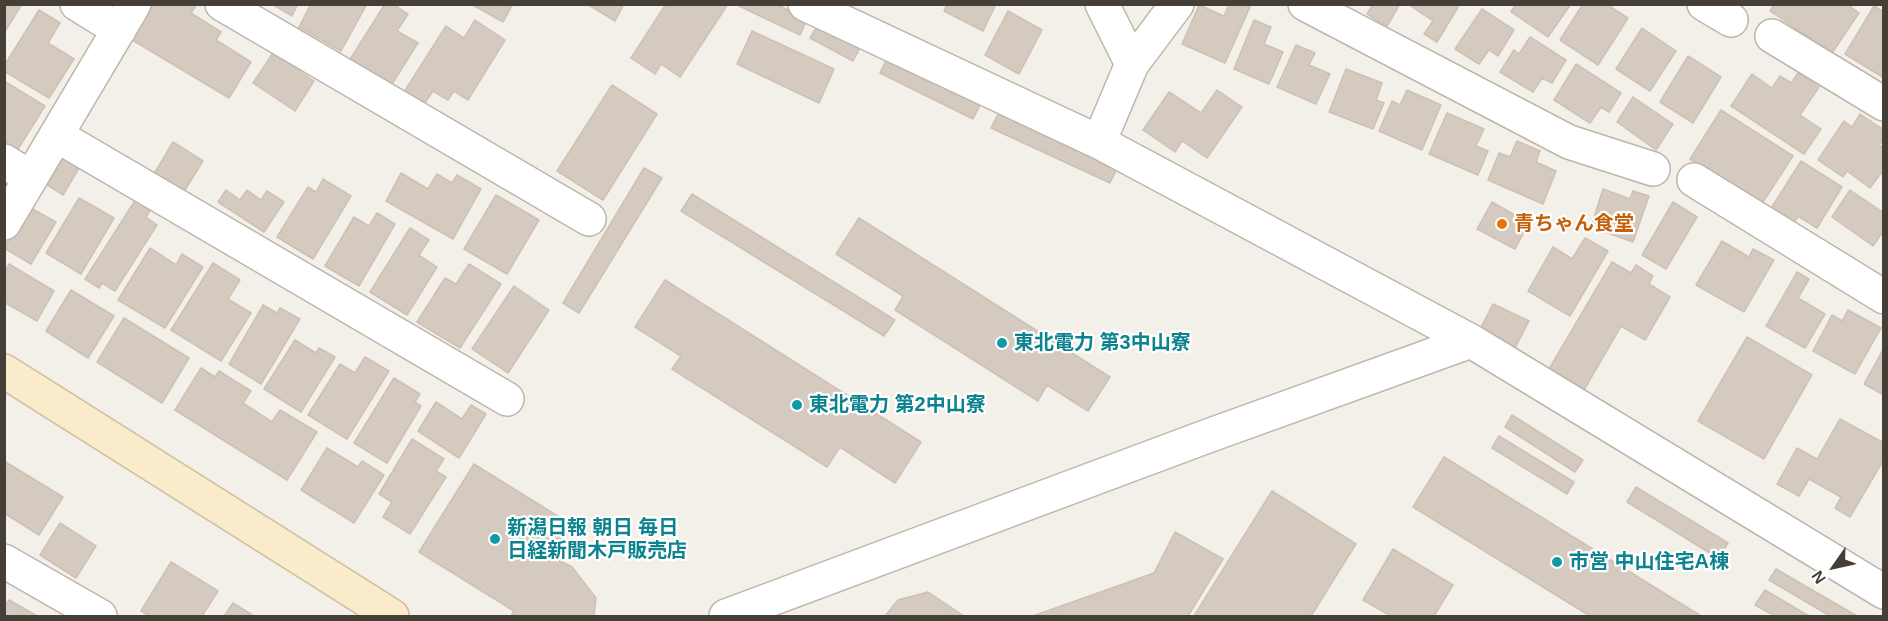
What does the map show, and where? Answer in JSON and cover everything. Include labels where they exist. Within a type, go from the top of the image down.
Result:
[{"type":"street","points":[[4,223],[18,170],[56,135],[126,17],[77,4]]},
{"type":"street","points":[[222,4],[588,219]]},
{"type":"street","points":[[805,4],[1099,142],[1471,341],[1884,592]]},
{"type":"street","points":[[1102,4],[1132,64]]},
{"type":"street","points":[[1099,142],[1132,64],[1177,4]]},
{"type":"street","points":[[1305,4],[1569,142],[1653,169]]},
{"type":"street","points":[[1772,36],[1884,104]]},
{"type":"street","points":[[56,135],[507,399]]},
{"type":"street","points":[[1694,180],[1884,297]]},
{"type":"street","points":[[726,616],[1205,436],[1471,341]]},
{"type":"street","points":[[4,371],[392,616]]},
{"type":"street","points":[[4,561],[100,616]]},
{"type":"building","points":[[4,4],[22,4],[4,33]]},
{"type":"building","points":[[149,4],[192,4],[195,7],[191,13],[221,32],[216,40],[251,62],[229,98],[129,38]]},
{"type":"building","points":[[272,4],[298,4],[292,16]]},
{"type":"building","points":[[311,4],[367,4],[341,51],[299,27]]},
{"type":"building","points":[[385,4],[393,4],[408,14],[397,31],[418,43],[390,87],[349,61]]},
{"type":"building","points":[[471,4],[513,4],[503,22]]},
{"type":"building","points":[[587,4],[624,4],[615,21]]},
{"type":"building","points":[[666,4],[728,4],[680,77],[661,64],[655,74],[631,58]]},
{"type":"building","points":[[740,4],[776,4],[807,20],[800,35],[739,6]]},
{"type":"building","points":[[947,4],[996,4],[983,31],[944,11]]},
{"type":"building","points":[[1229,4],[1245,4],[1250,7],[1225,63],[1182,44],[1199,5],[1224,16]]},
{"type":"building","points":[[1371,4],[1400,4],[1387,26],[1367,14]]},
{"type":"building","points":[[1408,4],[1460,4],[1437,42],[1424,34],[1433,21]]},
{"type":"building","points":[[1516,4],[1571,4],[1548,37],[1511,12]]},
{"type":"building","points":[[1583,4],[1606,4],[1628,18],[1598,65],[1560,40]]},
{"type":"building","points":[[1774,4],[1847,4],[1859,13],[1832,53],[1770,11]]},
{"type":"building","points":[[1874,6],[1884,12],[1884,78],[1845,54]]},
{"type":"building","points":[[1482,9],[1514,30],[1498,56],[1489,50],[1479,64],[1455,49]]},
{"type":"building","points":[[39,10],[60,23],[48,43],[74,59],[49,98],[4,71],[4,66]]},
{"type":"building","points":[[1008,11],[1042,30],[1019,74],[985,55]]},
{"type":"building","points":[[475,20],[505,40],[468,100],[454,91],[448,100],[433,91],[424,104],[404,92],[446,26],[464,38]]},
{"type":"building","points":[[1254,20],[1271,27],[1264,44],[1283,52],[1269,84],[1234,69]]},
{"type":"building","points":[[818,25],[860,48],[853,61],[810,38]]},
{"type":"building","points":[[1642,28],[1676,51],[1650,91],[1616,69]]},
{"type":"building","points":[[752,31],[834,69],[819,103],[737,64]]},
{"type":"building","points":[[1530,37],[1566,60],[1552,83],[1542,78],[1533,92],[1500,72],[1514,50],[1519,54]]},
{"type":"building","points":[[1296,45],[1315,53],[1309,65],[1330,74],[1316,104],[1277,87]]},
{"type":"building","points":[[273,53],[314,81],[295,111],[253,83]]},
{"type":"building","points":[[1688,56],[1721,77],[1693,123],[1660,102]]},
{"type":"building","points":[[887,58],[980,105],[973,119],[880,73]]},
{"type":"building","points":[[1576,64],[1621,93],[1609,112],[1601,107],[1590,123],[1554,100]]},
{"type":"building","points":[[1346,69],[1382,83],[1376,100],[1384,103],[1373,129],[1329,112]]},
{"type":"building","points":[[1798,73],[1819,87],[1800,115],[1821,129],[1804,154],[1731,106],[1752,74],[1772,88],[1780,76],[1791,83]]},
{"type":"building","points":[[4,81],[45,106],[18,149],[4,141]]},
{"type":"building","points":[[612,85],[657,114],[603,200],[557,171]]},
{"type":"building","points":[[1217,90],[1242,107],[1207,158],[1182,141],[1175,152],[1143,130],[1169,92],[1201,113]]},
{"type":"building","points":[[1407,90],[1441,105],[1422,150],[1379,131],[1392,101],[1400,105]]},
{"type":"building","points":[[1633,97],[1673,124],[1656,150],[1617,122]]},
{"type":"building","points":[[1000,110],[1118,166],[1110,183],[991,128]]},
{"type":"building","points":[[1721,110],[1793,156],[1761,205],[1690,159]]},
{"type":"building","points":[[1447,113],[1484,129],[1476,146],[1488,151],[1478,175],[1429,154]]},
{"type":"building","points":[[1860,114],[1884,130],[1884,138],[1879,145],[1884,148],[1884,169],[1870,188],[1847,171],[1843,177],[1818,160],[1844,121],[1852,127]]},
{"type":"building","points":[[1517,141],[1540,151],[1536,162],[1556,171],[1543,204],[1488,180],[1499,153],[1510,157]]},
{"type":"building","points":[[173,142],[203,161],[183,193],[154,174]]},
{"type":"building","points":[[62,150],[82,163],[63,195],[43,182]]},
{"type":"building","points":[[1801,161],[1842,187],[1817,228],[1798,216],[1793,224],[1770,210]]},
{"type":"building","points":[[644,168],[662,178],[579,313],[563,303]]},
{"type":"building","points":[[401,173],[428,189],[437,174],[452,183],[457,175],[481,189],[453,239],[386,201]]},
{"type":"building","points":[[323,179],[351,196],[313,259],[277,237],[308,187],[316,192]]},
{"type":"building","points":[[1603,189],[1630,199],[1633,191],[1649,196],[1633,242],[1591,227]]},
{"type":"building","points":[[226,190],[240,200],[247,190],[261,200],[267,191],[284,202],[264,232],[218,202]]},
{"type":"building","points":[[1850,190],[1884,213],[1884,230],[1873,246],[1832,217]]},
{"type":"building","points":[[692,194],[895,320],[884,336],[681,211]]},
{"type":"building","points":[[496,195],[539,220],[507,274],[464,249]]},
{"type":"building","points":[[79,198],[114,218],[81,274],[46,253]]},
{"type":"building","points":[[136,199],[151,209],[146,217],[157,225],[115,291],[102,283],[99,288],[85,279]]},
{"type":"building","points":[[1492,202],[1529,223],[1515,249],[1477,229]]},
{"type":"building","points":[[1673,202],[1697,217],[1666,269],[1642,255]]},
{"type":"building","points":[[29,207],[56,222],[31,264],[4,248]]},
{"type":"building","points":[[377,213],[395,224],[359,286],[325,266],[354,217],[369,226]]},
{"type":"building","name":"東北電力 第3中山寮","points":[[859,218],[1110,377],[1088,411],[1047,385],[1038,401],[895,310],[903,296],[836,254]]},
{"type":"building","points":[[410,228],[429,240],[419,255],[437,267],[407,315],[370,292]]},
{"type":"building","points":[[1585,238],[1608,251],[1570,316],[1528,291],[1553,247],[1572,259]]},
{"type":"building","points":[[1722,241],[1749,257],[1753,249],[1774,260],[1744,312],[1696,285]]},
{"type":"building","points":[[150,248],[176,265],[182,254],[203,267],[165,328],[118,300]]},
{"type":"building","points":[[1612,262],[1631,273],[1636,265],[1653,276],[1649,284],[1670,297],[1645,340],[1621,326],[1584,390],[1549,369]]},
{"type":"building","points":[[213,263],[240,280],[228,299],[251,313],[221,361],[171,330]]},
{"type":"building","points":[[9,264],[54,291],[37,321],[4,302],[4,273]]},
{"type":"building","points":[[469,264],[501,284],[460,348],[417,322],[445,278],[456,284]]},
{"type":"building","points":[[1797,272],[1809,279],[1798,298],[1825,314],[1805,348],[1766,326]]},
{"type":"building","name":"東北電力 第2中山寮","points":[[665,280],[921,442],[895,483],[840,447],[827,467],[672,369],[681,356],[635,327]]},
{"type":"building","points":[[514,286],[549,310],[508,373],[472,349]]},
{"type":"building","points":[[71,290],[114,316],[88,358],[46,331]]},
{"type":"building","points":[[1493,304],[1529,321],[1514,350],[1478,333]]},
{"type":"building","points":[[263,305],[277,313],[280,308],[300,319],[261,384],[229,364]]},
{"type":"building","points":[[1848,310],[1881,328],[1855,374],[1813,351],[1832,315],[1842,321]]},
{"type":"building","points":[[124,318],[189,358],[162,403],[97,362]]},
{"type":"building","points":[[1747,337],[1812,375],[1764,459],[1698,421]]},
{"type":"building","points":[[295,340],[316,353],[319,348],[335,357],[301,412],[264,389]]},
{"type":"building","points":[[1884,348],[1884,395],[1864,384]]},
{"type":"building","points":[[365,357],[389,371],[347,439],[308,415],[340,364],[355,373]]},
{"type":"building","points":[[201,368],[215,377],[219,371],[251,391],[243,403],[272,422],[280,410],[317,432],[287,480],[175,410]]},
{"type":"building","points":[[394,378],[420,394],[415,402],[421,406],[387,463],[354,443]]},
{"type":"building","points":[[436,402],[462,419],[471,405],[486,414],[459,458],[418,431]]},
{"type":"building","points":[[1512,415],[1583,460],[1575,472],[1505,427]]},
{"type":"building","points":[[1840,419],[1884,443],[1884,459],[1850,517],[1835,508],[1841,497],[1809,479],[1799,496],[1777,484],[1797,448],[1817,459]]},
{"type":"building","points":[[1499,436],[1574,482],[1567,494],[1492,448]]},
{"type":"building","points":[[412,439],[444,459],[436,471],[446,477],[410,534],[383,517],[392,502],[379,494]]},
{"type":"building","points":[[327,448],[358,467],[362,461],[384,475],[354,523],[301,490]]},
{"type":"building","name":"市営 中山住宅A棟","points":[[1444,457],[1701,616],[1590,616],[1413,507]]},
{"type":"building","points":[[4,461],[63,497],[39,535],[4,513]]},
{"type":"building","name":"新潟日報 朝日 毎日 日経新聞木戸販売店","points":[[474,464],[572,525],[553,557],[572,567],[596,598],[594,616],[511,616],[514,611],[419,552]]},
{"type":"building","points":[[1636,487],[1728,543],[1718,558],[1627,502]]},
{"type":"building","points":[[1272,491],[1356,544],[1311,616],[1194,616]]},
{"type":"building","points":[[60,523],[96,546],[76,578],[40,555]]},
{"type":"building","points":[[1175,532],[1223,559],[1188,616],[1033,616],[1154,573]]},
{"type":"building","points":[[1393,549],[1453,585],[1434,616],[1391,616],[1363,600]]},
{"type":"building","points":[[171,562],[218,591],[202,616],[150,616],[141,611]]},
{"type":"building","points":[[1776,569],[1857,616],[1830,616],[1769,580]]},
{"type":"building","points":[[1765,590],[1809,616],[1775,616],[1755,605]]},
{"type":"building","points":[[928,592],[964,616],[885,616],[898,600]]},
{"type":"building","points":[[9,600],[37,616],[4,616],[4,608]]},
{"type":"building","points":[[233,603],[254,616],[224,616]]},
{"type":"place","name":"青ちゃん食堂","points":[[1502,224]]},
{"type":"place","name":"東北電力 第3中山寮","points":[[1002,343]]},
{"type":"place","name":"東北電力 第2中山寮","points":[[797,405]]},
{"type":"place","name":"新潟日報 朝日 毎日 日経新聞木戸販売店","points":[[495,539]]},
{"type":"place","name":"市営 中山住宅A棟","points":[[1557,562]]}]
